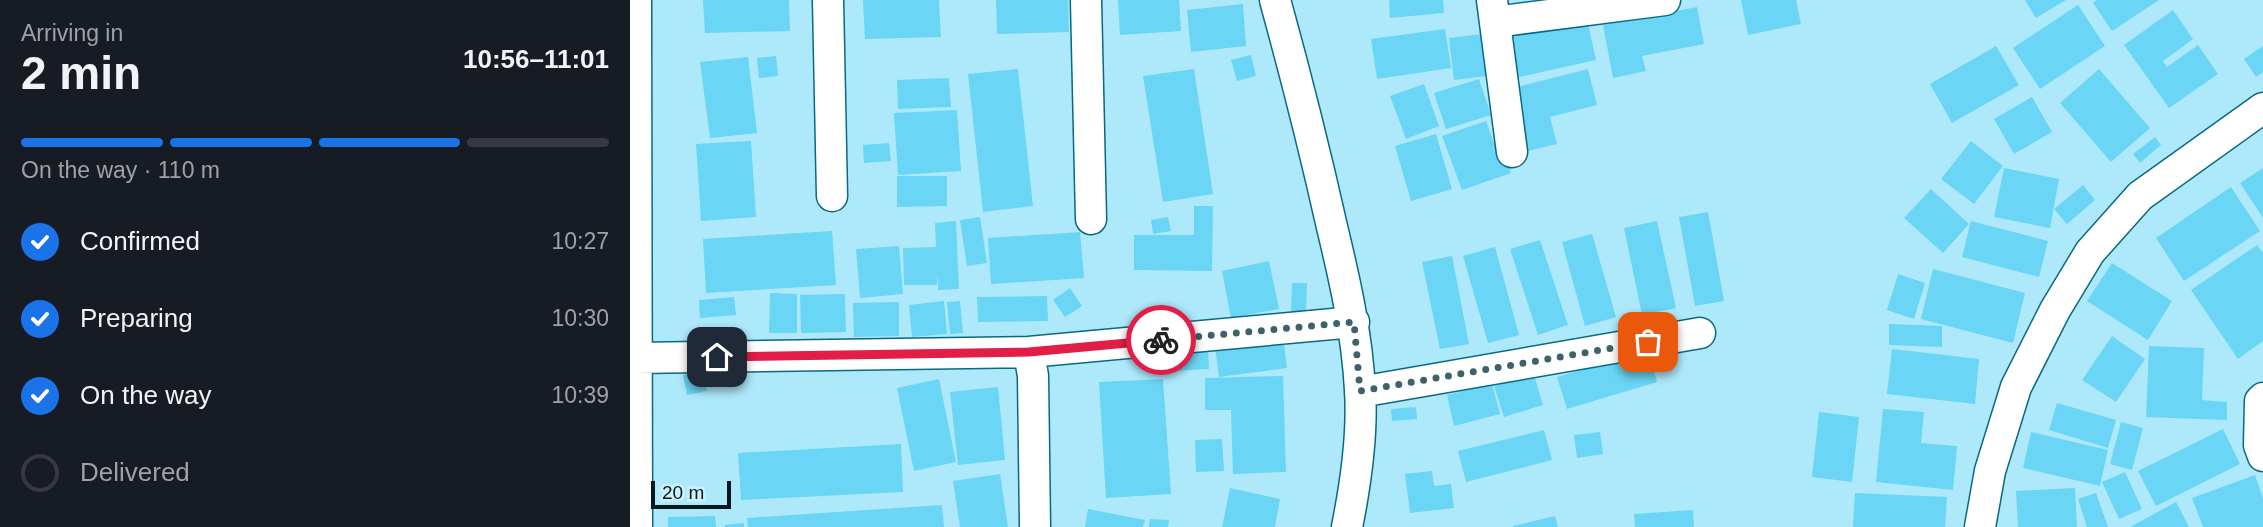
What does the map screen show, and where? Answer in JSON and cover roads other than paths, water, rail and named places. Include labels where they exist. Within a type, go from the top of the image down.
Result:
[{"type":"street","points":[[636,0],[637,527]]},
{"type":"street","points":[[828,0],[832,196]]},
{"type":"street","points":[[1086,0],[1091,219]]},
{"type":"street","points":[[1275,0],[1311,133],[1354,322],[1360,391],[1356,477],[1347,527]]},
{"type":"street","points":[[1512,152],[1493,11],[1665,0]]},
{"type":"street","points":[[1980,527],[1990,471],[2016,387],[2055,310],[2090,252],[2140,196],[2263,108]]},
{"type":"street","points":[[637,358],[1029,352],[1354,322]]},
{"type":"street","points":[[1360,391],[1700,333]]},
{"type":"street","points":[[1029,352],[1034,376],[1035,527]]},
{"type":"street","points":[[2263,398],[2260,401],[2259,445],[2263,456]]}]
